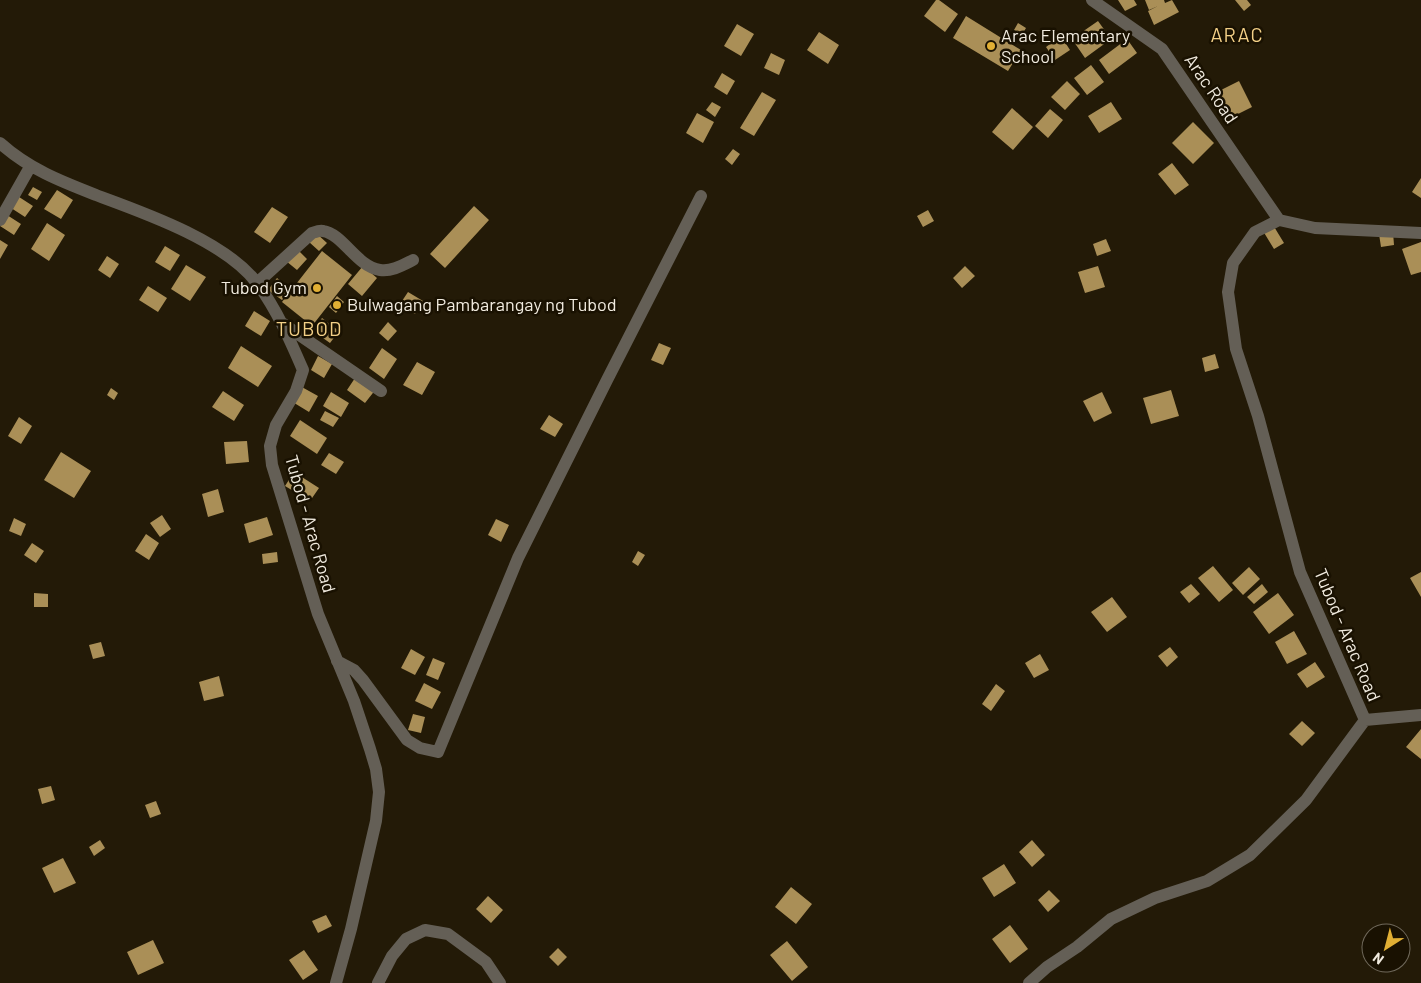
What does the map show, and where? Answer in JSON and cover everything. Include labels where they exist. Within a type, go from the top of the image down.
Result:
[{"type":"street","name":"Arac Road","points":[[1099,1],[1162,49],[1279,220]]},
{"type":"street","name":"Tubod - Arac Road","points":[[0,143],[30,167],[65,183],[149,215],[198,238],[230,257],[257,282],[282,323],[303,370],[296,391],[276,425],[270,446],[272,465],[318,614],[354,702],[370,749],[376,769],[379,792],[376,822],[351,929],[336,983]]},
{"type":"street","points":[[0,220],[30,167]]},
{"type":"street","points":[[337,661],[354,670],[363,680],[407,740],[420,748],[438,752],[518,558],[701,196]]},
{"type":"street","points":[[1279,220],[1315,228],[1421,233]]},
{"type":"street","name":"Tubod - Arac Road","points":[[1029,983],[1047,967],[1077,947],[1111,919],[1155,898],[1207,881],[1250,855],[1306,800],[1364,720],[1300,572],[1258,416],[1236,349],[1228,292],[1234,263],[1255,232],[1279,220]]},
{"type":"street","points":[[257,282],[312,233],[322,230],[333,235],[363,263],[380,270],[396,268],[413,260]]},
{"type":"street","points":[[282,323],[381,391]]},
{"type":"street","points":[[1364,720],[1421,715]]},
{"type":"street","points":[[378,983],[392,956],[406,939],[425,930],[448,934],[486,962],[500,983]]},
{"type":"building","points":[[936,0],[939,0],[958,14],[945,32],[924,16]]},
{"type":"building","points":[[1118,0],[1134,0],[1137,5],[1125,11]]},
{"type":"building","points":[[1145,0],[1164,0],[1165,3],[1172,0],[1179,12],[1154,25],[1148,11],[1158,6],[1149,10]]},
{"type":"building","points":[[1235,0],[1247,0],[1251,5],[1244,11]]},
{"type":"building","points":[[966,16],[1021,50],[1008,71],[953,38]]},
{"type":"building","points":[[1098,21],[1111,39],[1085,58],[1072,39]]},
{"type":"building","points":[[1018,23],[1026,28],[1022,35],[1014,30]]},
{"type":"building","points":[[737,24],[754,34],[741,56],[724,46]]},
{"type":"building","points":[[819,32],[839,45],[828,64],[807,50]]},
{"type":"building","points":[[1061,36],[1070,50],[1055,60],[1046,47]]},
{"type":"building","points":[[1127,39],[1137,53],[1109,74],[1099,60]]},
{"type":"building","points":[[771,53],[785,60],[779,75],[764,68]]},
{"type":"building","points":[[1091,65],[1104,82],[1087,95],[1074,78]]},
{"type":"building","points":[[722,73],[735,81],[727,95],[714,87]]},
{"type":"building","points":[[1067,81],[1080,94],[1065,110],[1051,97]]},
{"type":"building","points":[[1239,81],[1252,107],[1228,119],[1215,93]]},
{"type":"building","points":[[762,92],[776,100],[754,136],[740,128]]},
{"type":"building","points":[[712,102],[721,107],[715,117],[706,110]]},
{"type":"building","points":[[1111,102],[1122,119],[1099,133],[1088,116]]},
{"type":"building","points":[[1012,108],[1033,127],[1013,150],[992,132]]},
{"type":"building","points":[[1050,109],[1063,120],[1048,138],[1035,126]]},
{"type":"building","points":[[697,113],[714,122],[703,143],[686,133]]},
{"type":"building","points":[[1193,122],[1214,143],[1193,164],[1172,143]]},
{"type":"building","points":[[733,149],[740,154],[732,165],[725,159]]},
{"type":"building","points":[[1172,163],[1189,185],[1175,195],[1158,174]]},
{"type":"building","points":[[1421,178],[1421,198],[1412,192]]},
{"type":"building","points":[[33,187],[42,192],[37,200],[28,195]]},
{"type":"building","points":[[57,190],[73,200],[61,219],[44,209]]},
{"type":"building","points":[[16,195],[33,206],[25,217],[8,206]]},
{"type":"building","points":[[474,206],[489,220],[445,268],[430,254]]},
{"type":"building","points":[[272,207],[288,217],[270,243],[254,232]]},
{"type":"building","points":[[928,210],[934,221],[923,227],[917,216]]},
{"type":"building","points":[[7,215],[21,224],[14,235],[0,226]]},
{"type":"building","points":[[47,223],[65,235],[49,261],[31,249]]},
{"type":"building","points":[[1273,225],[1284,243],[1274,249],[1263,231]]},
{"type":"building","points":[[1393,232],[1394,245],[1381,247],[1379,234]]},
{"type":"building","points":[[316,233],[327,243],[319,251],[309,242]]},
{"type":"building","points":[[1106,239],[1111,251],[1097,256],[1093,244]]},
{"type":"building","points":[[0,240],[8,245],[0,259]]},
{"type":"building","points":[[1421,242],[1421,272],[1411,275],[1402,249]]},
{"type":"building","points":[[165,246],[180,255],[170,271],[155,262]]},
{"type":"building","points":[[297,249],[307,259],[297,270],[286,261]]},
{"type":"building","name":"Tubod Gym","points":[[322,251],[352,275],[312,326],[282,302]]},
{"type":"building","points":[[107,256],[119,264],[110,278],[98,270]]},
{"type":"building","points":[[186,265],[206,277],[190,301],[171,289]]},
{"type":"building","points":[[363,266],[377,278],[362,296],[348,284]]},
{"type":"building","points":[[965,266],[975,276],[962,288],[953,278]]},
{"type":"building","points":[[1098,266],[1105,287],[1085,293],[1078,272]]},
{"type":"building","points":[[277,278],[291,289],[282,300],[268,290]]},
{"type":"building","points":[[148,286],[167,298],[158,312],[139,300]]},
{"type":"building","points":[[408,292],[423,301],[415,314],[400,304]]},
{"type":"building","name":"Bulwagang Pambarangay ng Tubod","points":[[337,296],[344,302],[336,313],[329,307]]},
{"type":"building","points":[[254,311],[270,321],[261,336],[245,326]]},
{"type":"building","points":[[322,318],[339,331],[330,343],[313,331]]},
{"type":"building","points":[[388,322],[397,331],[388,341],[379,333]]},
{"type":"building","points":[[659,343],[671,348],[663,365],[651,360]]},
{"type":"building","points":[[241,346],[272,366],[258,387],[228,368]]},
{"type":"building","points":[[382,348],[397,359],[384,379],[369,368]]},
{"type":"building","points":[[1215,354],[1219,368],[1205,372],[1202,358]]},
{"type":"building","points":[[318,356],[332,364],[324,378],[311,370]]},
{"type":"building","points":[[417,362],[435,372],[422,395],[403,385]]},
{"type":"building","points":[[357,375],[376,389],[365,403],[347,390]]},
{"type":"building","points":[[300,386],[318,396],[309,412],[291,401]]},
{"type":"building","points":[[111,388],[118,393],[114,400],[107,395]]},
{"type":"building","points":[[1171,390],[1179,416],[1151,424],[1143,398]]},
{"type":"building","points":[[223,391],[244,405],[234,421],[212,407]]},
{"type":"building","points":[[331,392],[349,403],[341,417],[323,406]]},
{"type":"building","points":[[1102,392],[1112,413],[1094,422],[1083,401]]},
{"type":"building","points":[[325,411],[339,418],[333,427],[320,420]]},
{"type":"building","points":[[549,415],[563,424],[555,437],[540,429]]},
{"type":"building","points":[[19,417],[32,426],[21,444],[8,436]]},
{"type":"building","points":[[300,420],[327,438],[317,454],[290,436]]},
{"type":"building","points":[[247,441],[249,462],[226,464],[224,442]]},
{"type":"building","points":[[61,452],[91,471],[74,498],[44,480]]},
{"type":"building","points":[[329,453],[344,462],[336,474],[321,465]]},
{"type":"building","points":[[294,472],[319,488],[310,501],[285,486]]},
{"type":"building","points":[[218,489],[224,512],[208,517],[202,494]]},
{"type":"building","points":[[162,515],[171,529],[160,537],[150,523]]},
{"type":"building","points":[[267,517],[273,535],[249,543],[244,524]]},
{"type":"building","points":[[14,518],[26,524],[21,536],[9,531]]},
{"type":"building","points":[[496,519],[509,525],[501,542],[488,535]]},
{"type":"building","points":[[146,534],[159,543],[149,560],[135,551]]},
{"type":"building","points":[[32,543],[44,551],[36,563],[24,555]]},
{"type":"building","points":[[638,551],[645,555],[638,566],[632,562]]},
{"type":"building","points":[[277,552],[278,562],[263,564],[262,554]]},
{"type":"building","points":[[1213,566],[1233,590],[1219,602],[1198,578]]},
{"type":"building","points":[[1249,567],[1260,579],[1243,595],[1232,583]]},
{"type":"building","points":[[1421,572],[1421,597],[1410,578]]},
{"type":"building","points":[[1191,584],[1200,594],[1189,603],[1180,592]]},
{"type":"building","points":[[1262,584],[1268,592],[1254,604],[1247,597]]},
{"type":"building","points":[[34,593],[48,594],[48,607],[34,607]]},
{"type":"building","points":[[1278,593],[1294,615],[1269,634],[1253,612]]},
{"type":"building","points":[[1112,597],[1127,617],[1107,632],[1091,612]]},
{"type":"building","points":[[1294,631],[1307,654],[1287,664],[1275,642]]},
{"type":"building","points":[[101,642],[105,656],[93,659],[89,645]]},
{"type":"building","points":[[1170,647],[1178,657],[1167,667],[1158,656]]},
{"type":"building","points":[[411,649],[425,657],[415,675],[401,668]]},
{"type":"building","points":[[1040,654],[1049,670],[1034,678],[1025,663]]},
{"type":"building","points":[[433,658],[445,663],[438,680],[426,675]]},
{"type":"building","points":[[1315,662],[1325,677],[1307,688],[1297,674]]},
{"type":"building","points":[[219,676],[224,696],[204,701],[199,682]]},
{"type":"building","points":[[424,683],[441,692],[432,709],[415,701]]},
{"type":"building","points":[[996,684],[1005,691],[991,711],[982,704]]},
{"type":"building","points":[[413,714],[425,717],[421,733],[408,730]]},
{"type":"building","points":[[1302,721],[1315,733],[1302,746],[1289,734]]},
{"type":"building","points":[[1421,729],[1421,759],[1406,747]]},
{"type":"building","points":[[51,786],[55,800],[42,804],[38,789]]},
{"type":"building","points":[[156,801],[161,814],[150,818],[145,805]]},
{"type":"building","points":[[100,840],[105,848],[94,856],[89,847]]},
{"type":"building","points":[[1032,840],[1045,855],[1032,867],[1019,852]]},
{"type":"building","points":[[63,858],[76,883],[54,893],[42,868]]},
{"type":"building","points":[[1004,864],[1016,883],[994,897],[982,878]]},
{"type":"building","points":[[791,887],[812,904],[796,924],[775,907]]},
{"type":"building","points":[[1049,890],[1060,901],[1048,912],[1038,900]]},
{"type":"building","points":[[488,896],[503,910],[491,923],[476,909]]},
{"type":"building","points":[[326,915],[332,926],[318,933],[312,921]]},
{"type":"building","points":[[1010,925],[1028,949],[1010,963],[992,939]]},
{"type":"building","points":[[153,940],[164,963],[138,975],[127,952]]},
{"type":"building","points":[[787,941],[808,967],[792,981],[770,955]]},
{"type":"building","points":[[558,948],[567,957],[558,966],[549,957]]},
{"type":"building","points":[[304,950],[318,970],[303,980],[289,960]]},
{"type":"place","name":"Arac Elementary School","points":[[991,46]]},
{"type":"place","name":"Tubod Gym","points":[[317,288]]},
{"type":"place","name":"Bulwagang Pambarangay ng Tubod","points":[[337,305]]},
{"type":"district","name":"ARAC","points":[[1237,35]]},
{"type":"district","name":"TUBOD","points":[[309,329]]}]
